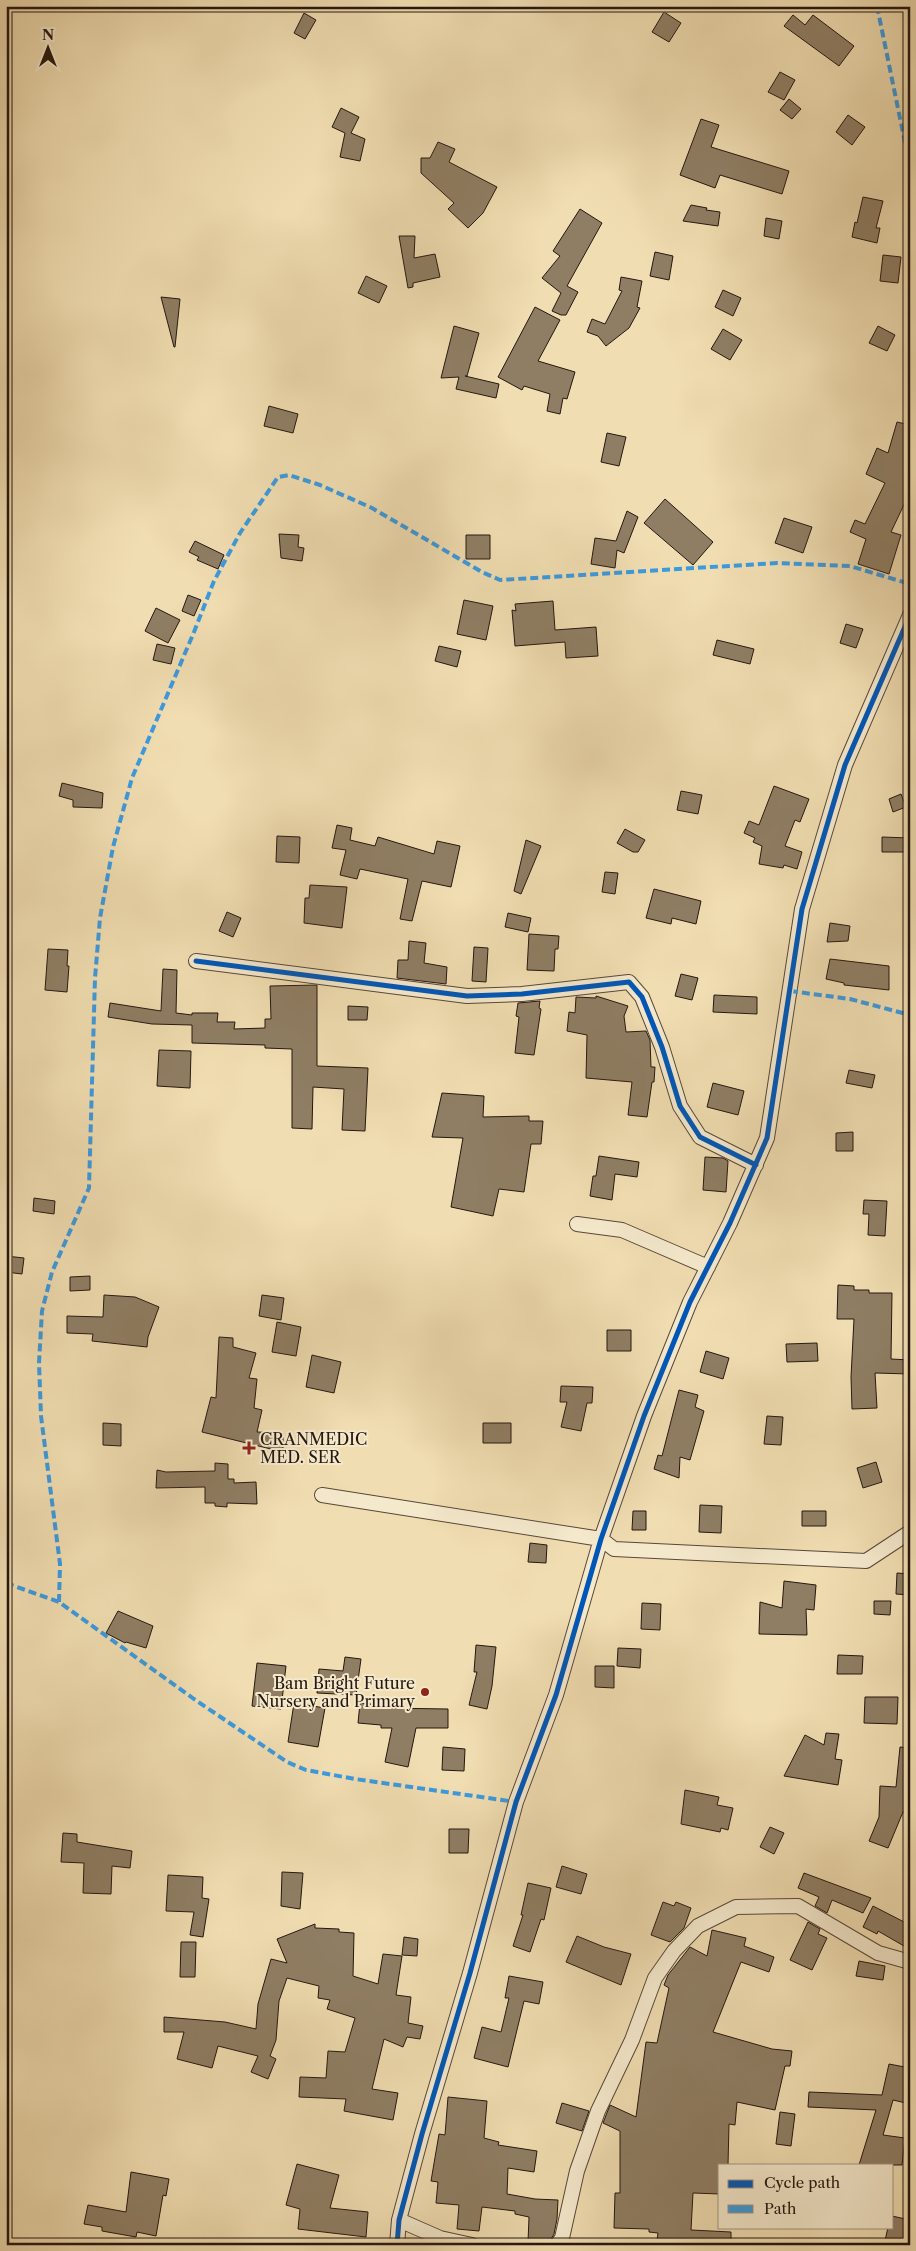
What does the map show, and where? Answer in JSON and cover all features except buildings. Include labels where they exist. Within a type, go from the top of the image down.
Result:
[{"type":"street","points":[[397,2245],[399,2220],[516,1802],[556,1695],[601,1539],[644,1416],[690,1302],[768,1138],[802,909],[845,765],[910,615]]},
{"type":"street","points":[[196,961],[467,996],[522,994],[629,982],[642,998],[662,1047],[680,1106],[700,1137],[756,1165]]},
{"type":"street","points":[[577,1224],[622,1230],[708,1267]]},
{"type":"street","points":[[322,1495],[601,1539],[614,1549],[866,1561],[910,1532]]},
{"type":"street","points":[[557,2245],[562,2238],[577,2171],[598,2111],[632,2040],[655,1978],[674,1951],[698,1926],[736,1907],[798,1906],[878,1953],[910,1962]]},
{"type":"street","points":[[399,2220],[440,2238],[472,2245]]},
{"type":"marked path","points":[[877,6],[910,167]]},
{"type":"marked path","points":[[59,1602],[60,1564],[41,1416],[39,1363],[42,1311],[52,1272],[89,1188],[95,978],[100,918],[113,847],[132,778],[214,581],[240,533],[278,477],[289,475],[320,485],[372,508],[482,572],[500,580],[777,563],[850,566],[910,584]]},
{"type":"marked path","points":[[790,991],[850,999],[910,1015]]},
{"type":"marked path","points":[[6,1583],[59,1602],[194,1699],[287,1762],[306,1770],[355,1779],[516,1802]]},
{"type":"cycle path","points":[[397,2245],[399,2220],[422,2134],[470,1973],[516,1802],[556,1695],[601,1539],[644,1416],[690,1302],[730,1223],[767,1138],[802,909],[845,765],[910,615]]},
{"type":"cycle path","points":[[196,961],[467,996],[522,994],[629,982],[642,997],[662,1047],[680,1106],[700,1137],[756,1165]]},
{"type":"place","name":"CRANMEDIC MED. SER","points":[[249,1448]]},
{"type":"place","name":"Bam Bright Future Nursery and Primary","points":[[425,1692]]}]
